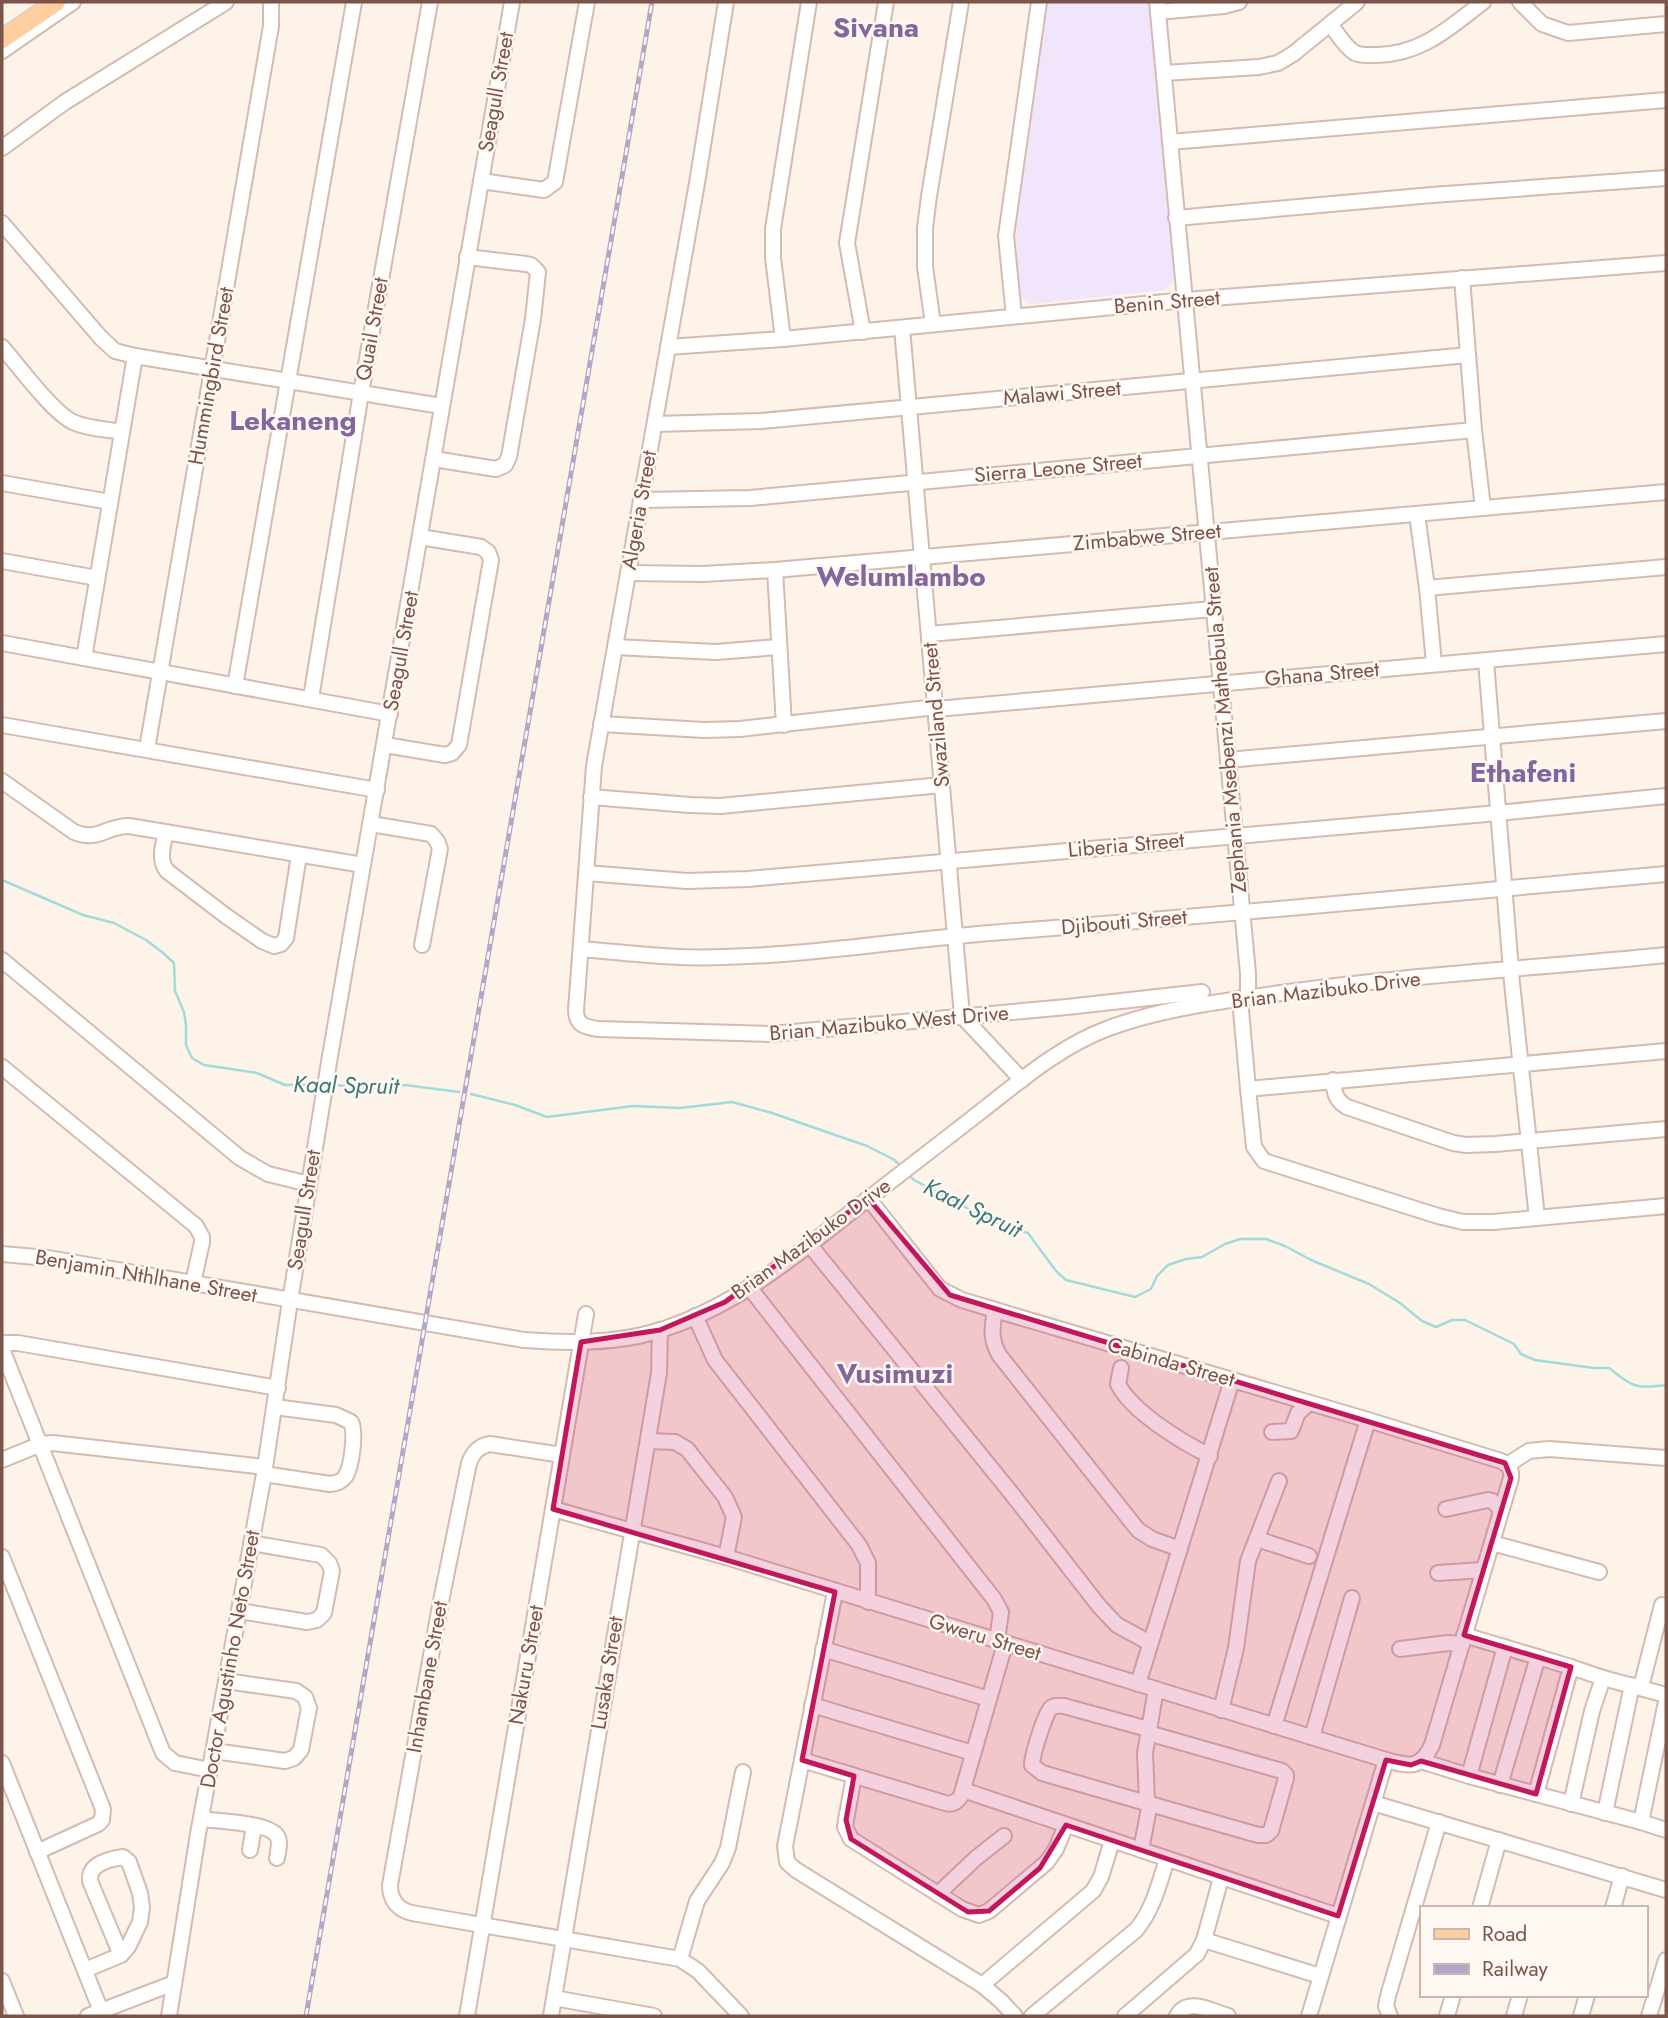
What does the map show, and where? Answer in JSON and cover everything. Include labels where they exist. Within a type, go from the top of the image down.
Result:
[{"type":"main road","points":[[2,39],[57,2]]},
{"type":"street","points":[[2,51],[74,2]]},
{"type":"street","points":[[2,148],[65,102],[226,2]]},
{"type":"street","name":"Hummingbird Street","points":[[147,750],[271,26],[271,2]]},
{"type":"street","points":[[235,685],[354,2]]},
{"type":"street","name":"Quail Street","points":[[311,698],[360,393],[429,2]]},
{"type":"street","name":"Seagull Street","points":[[289,1301],[512,2]]},
{"type":"street","points":[[481,181],[544,190],[555,182],[587,2]]},
{"type":"street","name":"Algeria Street","points":[[578,1021],[576,1014],[590,797],[726,2]]},
{"type":"street","points":[[783,339],[773,258],[774,229],[809,2]]},
{"type":"street","points":[[863,332],[848,252],[848,235],[886,2]]},
{"type":"street","points":[[933,324],[925,267],[925,228],[961,2]]},
{"type":"street","points":[[1014,316],[1006,236],[1039,2]]},
{"type":"street","points":[[1158,7],[1224,6],[1239,2]]},
{"type":"street","points":[[1164,74],[1270,65],[1293,54],[1357,2]]},
{"type":"street","points":[[1329,24],[1354,52],[1369,55],[1390,54],[1425,44],[1483,2]]},
{"type":"street","points":[[1520,2],[1542,24],[1568,33],[1666,24]]},
{"type":"street","name":"Zephania Msebenzi Mathebula Street","points":[[1158,7],[1242,912],[1248,1089],[1254,1147],[1260,1158],[1269,1164],[1453,1220],[1485,1223],[1666,1206]]},
{"type":"street","points":[[1170,142],[1666,100]]},
{"type":"street","points":[[1177,218],[1432,195],[1666,178]]},
{"type":"street","points":[[2,223],[115,351],[441,406]]},
{"type":"street","points":[[434,459],[496,468],[505,465],[509,457],[533,319],[539,277],[535,268],[526,264],[467,257]]},
{"type":"street","name":"Benin Street","points":[[668,347],[863,332],[1186,300],[1666,263]]},
{"type":"street","points":[[1462,278],[1483,508]]},
{"type":"street","name":"Swaziland Street","points":[[902,328],[962,1016]]},
{"type":"street","points":[[2,347],[54,408],[69,420],[121,432]]},
{"type":"street","name":"Malawi Street","points":[[655,425],[761,421],[1468,355]]},
{"type":"street","points":[[84,658],[135,356]]},
{"type":"street","name":"Sierra Leone Street","points":[[642,500],[750,498],[1474,430]]},
{"type":"street","points":[[2,483],[110,502]]},
{"type":"street","name":"Zimbabwe Street","points":[[628,573],[703,574],[775,570],[1666,492]]},
{"type":"street","points":[[1417,514],[1434,664]]},
{"type":"street","points":[[385,745],[445,755],[452,752],[459,745],[468,696],[490,556],[481,547],[420,537]]},
{"type":"street","points":[[2,561],[97,578]]},
{"type":"street","points":[[1427,588],[1666,567]]},
{"type":"street","points":[[775,570],[784,725]]},
{"type":"street","points":[[929,634],[1213,609]]},
{"type":"street","points":[[2,643],[390,714]]},
{"type":"street","name":"Ghana Street","points":[[601,724],[712,730],[784,725],[936,708],[1666,644]]},
{"type":"street","points":[[614,647],[716,652],[778,647]]},
{"type":"street","points":[[1486,661],[1511,970],[1536,1218]]},
{"type":"street","points":[[1228,760],[1666,721]]},
{"type":"street","points":[[2,724],[377,790]]},
{"type":"street","points":[[2,781],[81,835],[93,836],[121,826],[363,864]]},
{"type":"street","points":[[590,797],[720,806],[942,785]]},
{"type":"street","name":"Liberia Street","points":[[586,873],[715,881],[1666,796]]},
{"type":"street","points":[[371,824],[428,833],[438,841],[440,849],[422,945]]},
{"type":"street","points":[[166,832],[161,856],[167,871],[262,941],[274,946],[281,944],[286,938],[299,855]]},
{"type":"street","name":"Djibouti Street","points":[[581,949],[687,957],[815,951],[956,936],[1666,874]]},
{"type":"street","name":"Brian Mazibuko Drive","points":[[289,1301],[539,1341],[581,1342],[614,1339],[660,1330],[725,1302],[749,1287],[1022,1080],[1068,1048],[1110,1028],[1147,1016],[1339,986],[1666,955]]},
{"type":"street","points":[[2,960],[240,1158],[268,1174],[309,1184]]},
{"type":"street","name":"Brian Mazibuko West Drive","points":[[578,1021],[581,1025],[598,1029],[750,1034],[811,1031],[1202,992]]},
{"type":"street","points":[[962,1016],[1022,1080]]},
{"type":"street","points":[[1248,1089],[1666,1051]]},
{"type":"street","points":[[2,1068],[196,1226],[202,1242],[193,1283]]},
{"type":"street","points":[[1333,1080],[1336,1096],[1342,1104],[1439,1139],[1466,1145],[1666,1129]]},
{"type":"street","name":"Cabinda Street","points":[[868,1198],[940,1289],[962,1300],[1368,1420],[1509,1468]]},
{"type":"street","points":[[809,1244],[1012,1494],[1099,1606],[1117,1625],[1150,1643]]},
{"type":"street","name":"Benjamin Nthlhane Street","points":[[2,1254],[48,1258],[289,1301]]},
{"type":"street","points":[[749,1287],[994,1599],[1001,1612],[1001,1642],[989,1699],[957,1802],[949,1804],[802,1760]]},
{"type":"street","name":"Doctor Agustinho Neto Street","points":[[169,2016],[201,1819],[275,1407],[289,1301]]},
{"type":"street","points":[[995,1310],[992,1336],[1000,1356],[1132,1524],[1145,1536],[1180,1549]]},
{"type":"street","name":"Nakuru Street","points":[[467,2016],[586,1314]]},
{"type":"street","points":[[695,1316],[715,1360],[859,1545],[868,1563],[868,1602]]},
{"type":"street","name":"Lusaka Street","points":[[551,2016],[659,1373],[660,1330]]},
{"type":"street","points":[[2,1343],[18,1343],[278,1388]]},
{"type":"street","points":[[2,1349],[163,1753],[175,1763],[210,1770]]},
{"type":"street","points":[[1121,1368],[1118,1384],[1129,1399],[1169,1432],[1210,1455]]},
{"type":"street","points":[[1138,1684],[1232,1380]]},
{"type":"street","points":[[1272,1432],[1291,1431],[1298,1413],[1309,1403]]},
{"type":"street","points":[[2,1460],[41,1444],[62,1444],[264,1471],[330,1484],[342,1480],[348,1471],[354,1434],[351,1422],[336,1415],[275,1407]]},
{"type":"street","points":[[1275,1726],[1368,1420]]},
{"type":"street","points":[[648,1441],[675,1443],[687,1449],[725,1497],[734,1517],[726,1557]]},
{"type":"street","name":"Inhambane Street","points":[[482,1924],[407,1912],[394,1901],[390,1885],[439,1611],[469,1463],[477,1449],[490,1444],[562,1455]]},
{"type":"street","points":[[1419,1762],[1432,1745],[1511,1478],[1509,1468],[1529,1451],[1549,1449],[1666,1458]]},
{"type":"street","points":[[1221,1710],[1236,1648],[1248,1561],[1279,1481]]},
{"type":"street","points":[[1446,1509],[1488,1500],[1501,1509]]},
{"type":"street","name":"Gweru Street","points":[[553,1509],[726,1557],[1386,1760],[1405,1765],[1419,1762],[1666,1830]]},
{"type":"street","points":[[1257,1539],[1309,1556]]},
{"type":"street","points":[[240,1611],[307,1622],[317,1620],[324,1613],[332,1570],[321,1555],[251,1543]]},
{"type":"street","points":[[1492,1544],[1599,1572]]},
{"type":"street","points":[[2,1557],[101,1803],[103,1815],[92,1828],[37,1852]]},
{"type":"street","points":[[1438,1573],[1483,1570]]},
{"type":"street","points":[[835,1592],[785,1846],[788,1862],[796,1870],[982,1985],[1015,2016]]},
{"type":"street","points":[[1312,1737],[1352,1598]]},
{"type":"street","points":[[1605,1813],[1636,1686],[1662,1605]]},
{"type":"street","points":[[1400,1649],[1463,1639],[1504,1647],[1666,1695]]},
{"type":"street","points":[[1468,1776],[1504,1647]]},
{"type":"street","points":[[823,1649],[989,1699]]},
{"type":"street","points":[[1500,1785],[1538,1657]]},
{"type":"street","points":[[1536,1794],[1571,1667]]},
{"type":"street","points":[[1571,1804],[1602,1678]]},
{"type":"street","points":[[214,1751],[285,1760],[294,1758],[301,1750],[309,1708],[305,1697],[296,1692],[226,1681]]},
{"type":"street","points":[[1142,1850],[1149,1803],[1145,1766],[1148,1731],[1156,1689]]},
{"type":"street","points":[[1641,1822],[1666,1702]]},
{"type":"street","points":[[812,1705],[974,1753]]},
{"type":"street","points":[[1056,1706],[1063,1706],[1279,1769],[1286,1775],[1273,1827],[1266,1835],[1258,1835],[1149,1803],[1035,1769],[1032,1761],[1048,1712],[1056,1706]]},
{"type":"street","points":[[1309,2016],[1386,1760]]},
{"type":"street","points":[[2,1763],[85,1970],[95,2013],[174,1983]]},
{"type":"street","points":[[680,1959],[697,1901],[722,1863],[728,1848],[743,1772]]},
{"type":"street","points":[[854,1776],[845,1827],[851,1839],[968,1912],[979,1915],[989,1911],[1047,1862],[1066,1825]]},
{"type":"street","points":[[962,1790],[1338,1916]]},
{"type":"street","points":[[1373,1803],[1666,1890]]},
{"type":"street","points":[[201,1819],[268,1829],[276,1834],[279,1842],[277,1858]]},
{"type":"street","points":[[1390,2016],[1386,2006],[1388,1996],[1439,1822]]},
{"type":"street","points":[[250,1850],[254,1826]]},
{"type":"street","points":[[938,1894],[1004,1836]]},
{"type":"street","points":[[1482,1906],[1499,1840]]},
{"type":"street","points":[[982,1985],[1093,1891],[1101,1877],[1112,1841]]},
{"type":"street","points":[[85,1970],[121,1955],[140,1922],[142,1907],[138,1887],[129,1862],[123,1857],[98,1865],[89,1875],[121,1955]]},
{"type":"street","points":[[1032,2016],[1136,1930],[1152,1903],[1167,1859]]},
{"type":"street","points":[[1614,1906],[1622,1876]]},
{"type":"street","points":[[1125,2016],[1197,1954],[1205,1940],[1221,1878]]},
{"type":"street","points":[[482,1924],[680,1959],[698,1971],[740,2016]]},
{"type":"street","points":[[1205,1940],[1320,1976]]},
{"type":"street","points":[[1649,2016],[1666,1960]]},
{"type":"street","points":[[2,1981],[16,2016]]},
{"type":"street","points":[[1447,2016],[1452,1997]]},
{"type":"street","points":[[1514,2016],[1519,1997]]},
{"type":"street","points":[[1581,2016],[1586,1997]]},
{"type":"street","points":[[554,1998],[603,2012],[654,2016]]},
{"type":"street","points":[[1177,2016],[1182,2008],[1192,2006],[1226,2016]]},
{"type":"highlighted area","points":[[868,1198],[950,1295],[1505,1463],[1511,1478],[1464,1635],[1571,1667],[1536,1794],[1421,1761],[1411,1765],[1386,1760],[1338,1916],[1066,1825],[1040,1868],[989,1911],[968,1912],[851,1839],[846,1820],[854,1776],[802,1760],[835,1592],[553,1509],[581,1342],[660,1330],[725,1302]]},
{"type":"shaded area","points":[[1048,2],[1151,2],[1174,280],[1166,290],[1030,304],[1022,297],[1014,247]]},
{"type":"waterway","name":"Kaal Spruit","points":[[2,880],[83,915],[114,923],[146,940],[174,963],[175,991],[184,1012],[186,1045],[192,1058],[204,1065],[257,1073],[285,1085],[320,1084]]},
{"type":"waterway","name":"Kaal Spruit","points":[[330,1085],[381,1088],[405,1085],[459,1092]]},
{"type":"waterway","name":"Kaal Spruit","points":[[471,1094],[515,1105],[547,1117],[633,1106],[680,1108],[732,1102],[867,1146],[901,1166]]},
{"type":"waterway","name":"Kaal Spruit","points":[[908,1174],[914,1180],[984,1217],[1028,1233],[1056,1271],[1066,1280],[1135,1297],[1151,1289],[1157,1276],[1168,1265],[1202,1257],[1240,1239],[1266,1239],[1369,1284],[1400,1303],[1422,1321],[1436,1327],[1452,1320],[1465,1320],[1514,1344],[1521,1354],[1535,1360],[1609,1368],[1635,1385],[1666,1385]]},
{"type":"railway","points":[[306,2016],[652,2]]},
{"type":"district","name":"Sivana","points":[[876,27]]},
{"type":"district","name":"Lekaneng","points":[[293,420]]},
{"type":"district","name":"Welumlambo","points":[[901,576]]},
{"type":"district","name":"Ethafeni","points":[[1523,772]]},
{"type":"district","name":"Vusimuzi","points":[[895,1373]]}]
